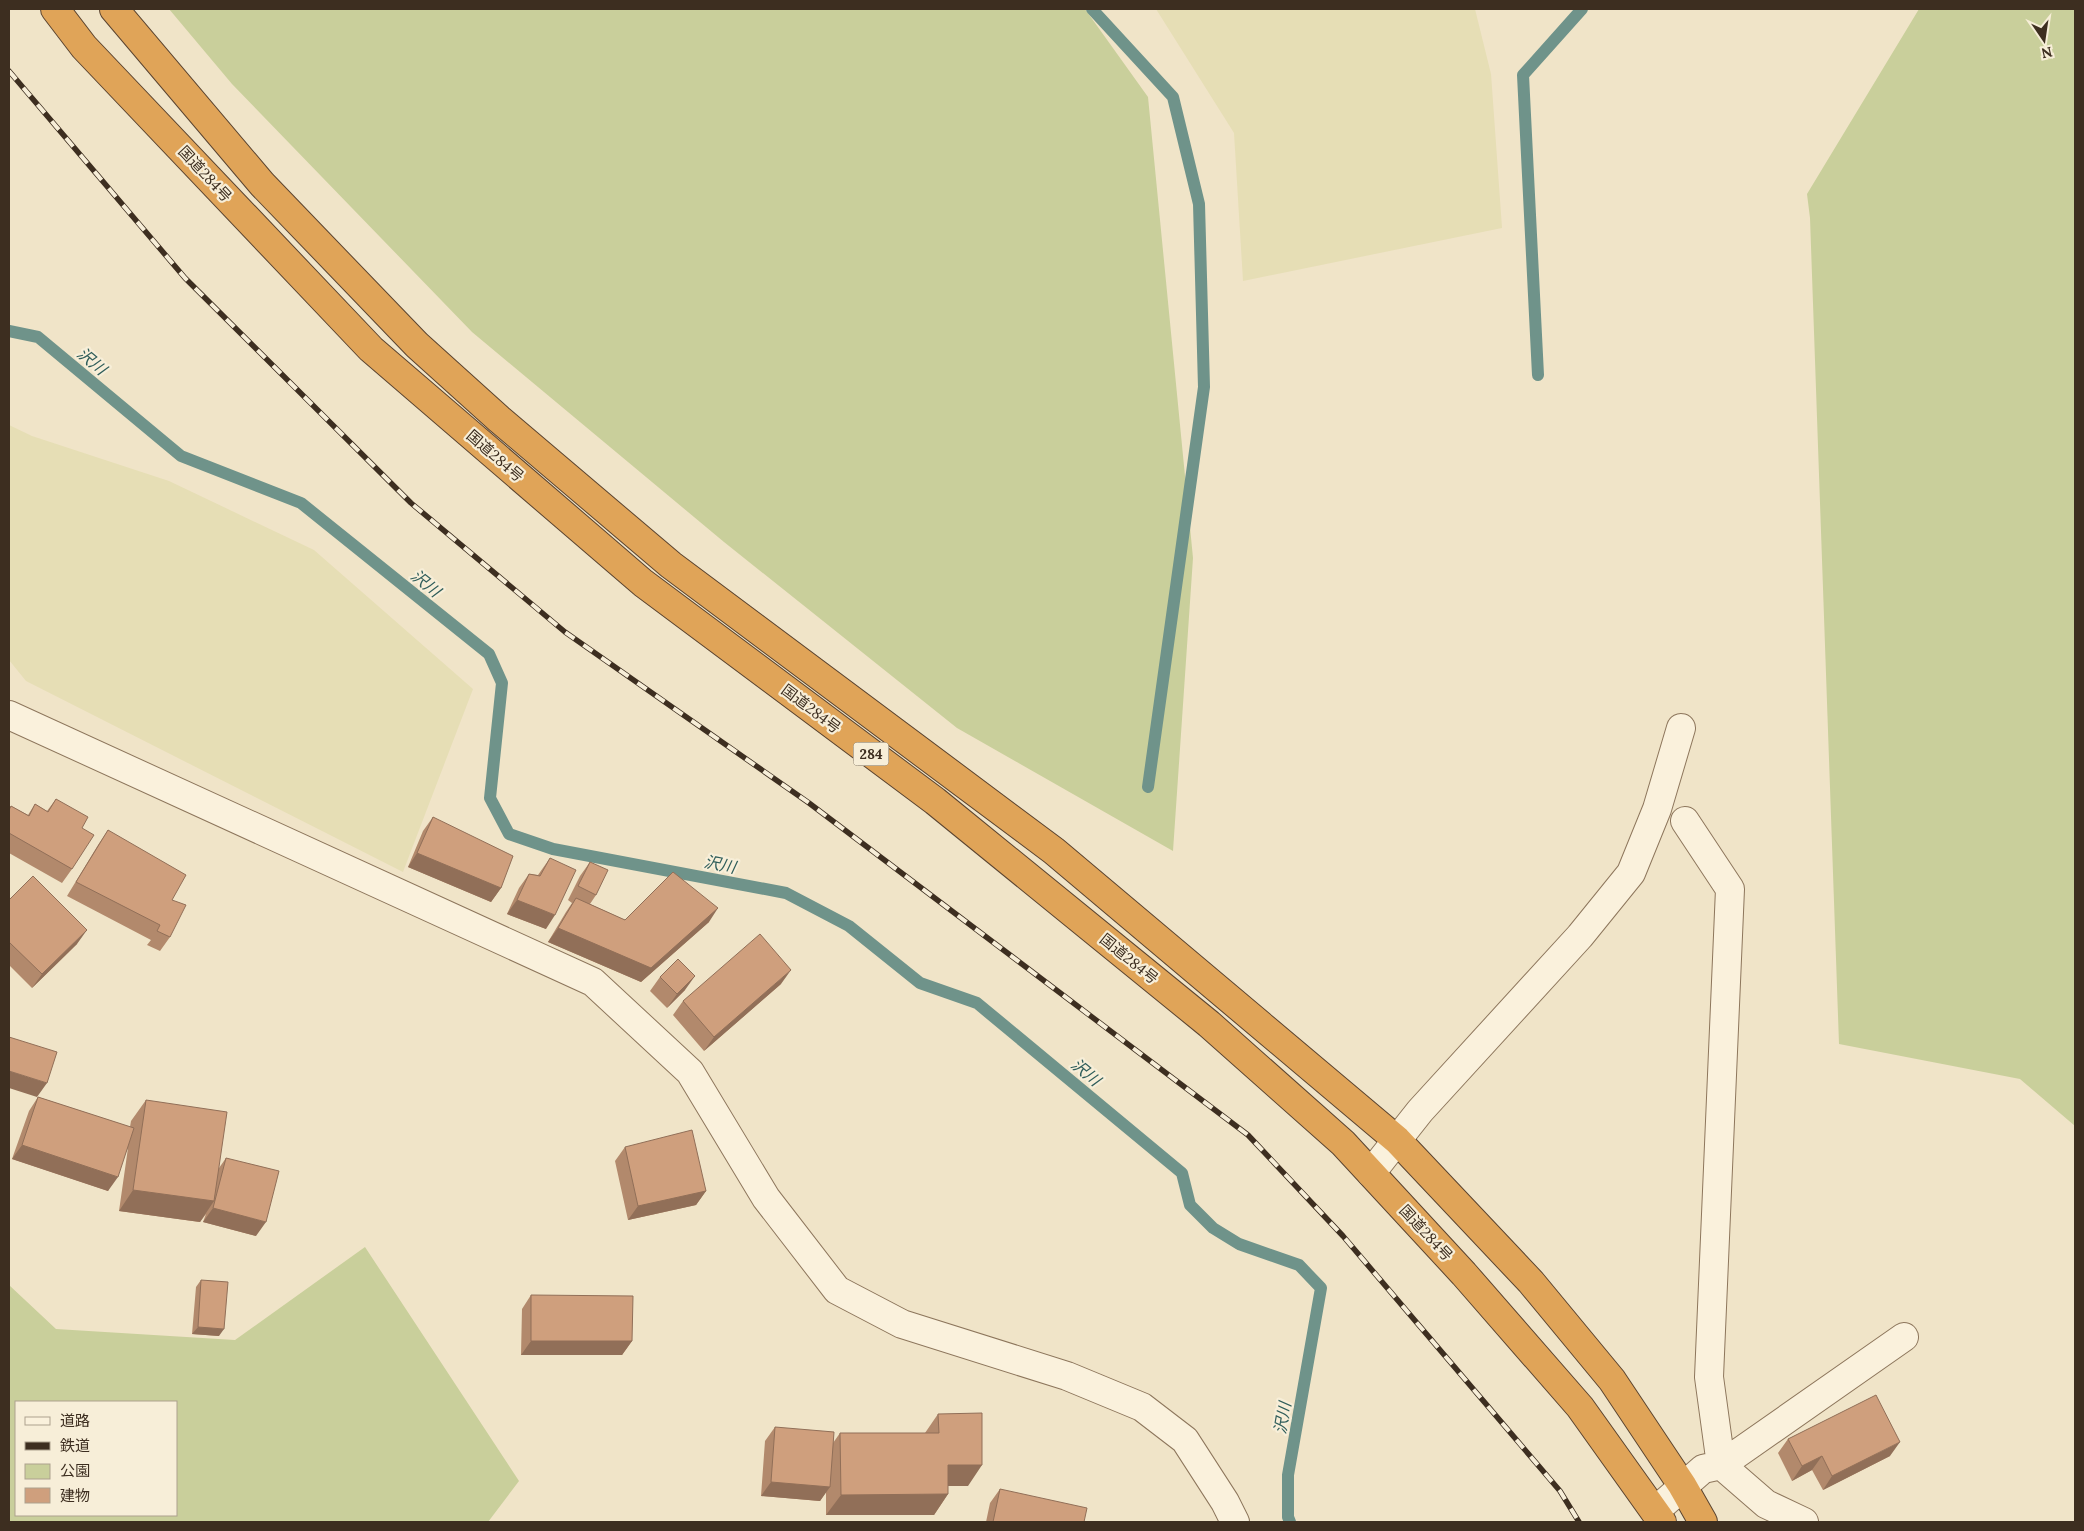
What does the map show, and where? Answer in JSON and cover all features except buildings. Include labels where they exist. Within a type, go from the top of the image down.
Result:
[{"type":"highway","name":"国道284号","points":[[54,9],[84,47],[371,349],[643,583],[934,801],[1209,1024],[1343,1143],[1464,1274],[1580,1407],[1658,1516]]},
{"type":"highway","name":"国道284号","points":[[114,9],[262,184],[416,344],[499,420],[671,565],[1054,851],[1397,1140],[1530,1282],[1600,1365],[1682,1485],[1703,1522]]},
{"type":"street","points":[[9,716],[593,982],[690,1072],[766,1198],[837,1290],[902,1324],[1067,1376],[1142,1407],[1185,1440],[1225,1502],[1235,1522]]},
{"type":"street","points":[[1371,1173],[1420,1111],[1580,936],[1631,874],[1657,810],[1681,728]]},
{"type":"street","points":[[1685,821],[1730,889],[1709,1377],[1720,1464],[1766,1504],[1804,1522]]},
{"type":"street","points":[[1658,1516],[1682,1485],[1703,1469],[1720,1464],[1904,1337]]},
{"type":"shaded area","points":[[1156,9],[1475,9],[1491,74],[1502,228],[1243,281],[1234,133]]},
{"type":"shaded area","points":[[9,425],[32,436],[169,481],[314,550],[473,689],[403,872],[26,681],[9,660]]},
{"type":"green space","points":[[169,9],[1085,9],[1148,97],[1193,558],[1173,851],[957,728],[724,542],[472,332],[232,84]]},
{"type":"green space","points":[[1919,9],[2075,9],[2075,1126],[2020,1079],[1839,1044],[1810,218],[1807,194]]},
{"type":"green space","points":[[365,1247],[519,1481],[488,1522],[9,1522],[9,1285],[56,1329],[235,1340]]},
{"type":"waterway","points":[[1092,9],[1173,97],[1199,204],[1204,387],[1148,787]]},
{"type":"waterway","points":[[1538,375],[1523,75],[1582,9]]},
{"type":"waterway","name":"沢川","points":[[9,331],[38,337],[181,456],[301,503],[489,654],[502,683],[490,798],[509,834],[553,849],[786,893],[849,926],[920,983],[977,1003],[1182,1173],[1190,1205],[1213,1228],[1239,1244],[1299,1265],[1321,1288],[1288,1475],[1288,1517],[1290,1522]]},
{"type":"railway","points":[[9,71],[185,278],[411,503],[565,632],[809,803],[1248,1135],[1343,1236],[1560,1491],[1579,1522]]}]
